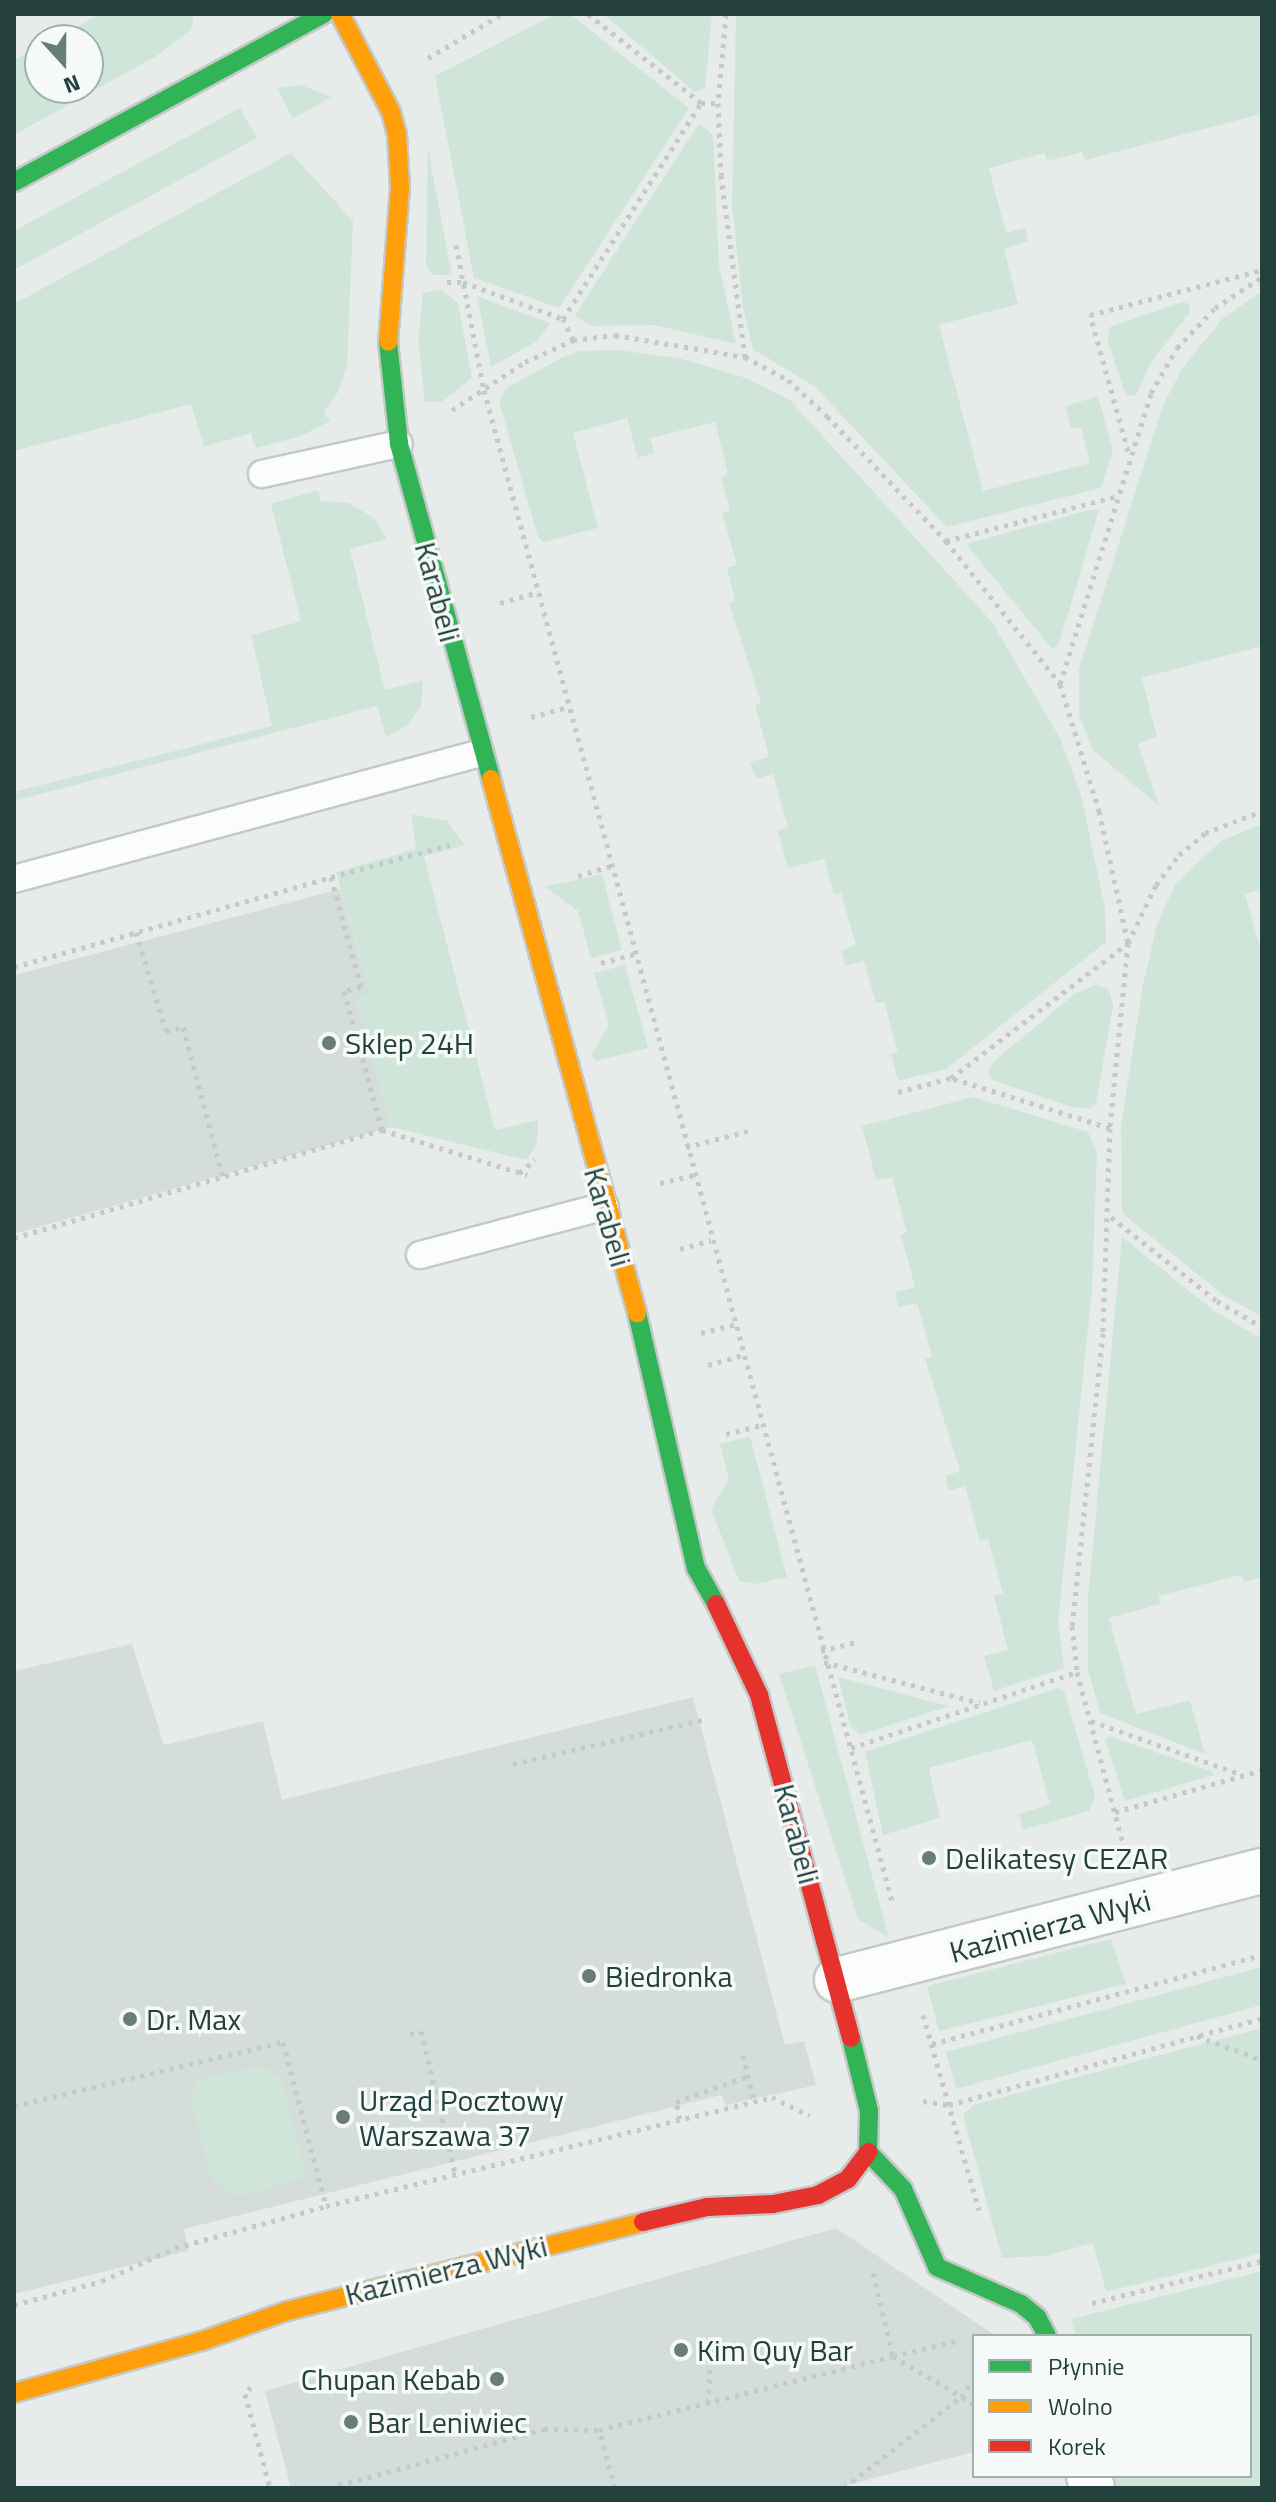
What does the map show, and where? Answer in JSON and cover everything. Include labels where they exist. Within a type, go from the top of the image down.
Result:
[{"type":"street","points":[[14,182],[324,14]]},
{"type":"street","name":"Karabeli","points":[[340,14],[391,112],[397,135],[400,187],[387,337],[399,444],[480,753],[655,1379],[696,1568],[741,1650],[759,1695],[837,1980],[869,2111],[868,2152]]},
{"type":"street","name":"Kazimierza Wyki","points":[[837,1980],[1262,1871]]},
{"type":"street","points":[[868,2152],[903,2189],[937,2267],[999,2293],[1037,2317],[1046,2334]]},
{"type":"street","name":"Kazimierza Wyki","points":[[14,2393],[202,2341],[287,2311],[554,2242],[707,2207],[773,2204],[818,2195],[848,2179],[868,2152]]},
{"type":"lane","points":[[262,474],[399,444]]},
{"type":"lane","points":[[14,879],[480,753]]},
{"type":"lane","points":[[420,1255],[605,1206]]},
{"type":"path","points":[[418,63],[502,14]]},
{"type":"path","points":[[588,14],[701,103],[718,103]]},
{"type":"path","points":[[726,14],[718,103],[729,258],[745,357]]},
{"type":"path","points":[[563,319],[701,103]]},
{"type":"path","points":[[454,235],[484,390],[821,1651],[851,1748],[999,2293]]},
{"type":"path","points":[[1128,452],[1090,315],[1262,270]]},
{"type":"path","points":[[1060,684],[1128,452],[1151,393],[1177,348],[1215,308],[1262,277]]},
{"type":"path","points":[[439,281],[463,282],[563,319],[573,340]]},
{"type":"path","points":[[399,444],[525,362],[573,340],[630,336],[745,357],[788,380],[946,541],[1060,684],[1099,811],[1128,943],[1110,1128],[1110,1217],[1072,1626],[1077,1672],[1128,1860]]},
{"type":"path","points":[[946,541],[1114,497]]},
{"type":"path","points":[[898,1092],[951,1078],[1128,943],[1156,885],[1179,855],[1218,826],[1262,811]]},
{"type":"path","points":[[14,967],[464,842]]},
{"type":"path","points":[[331,877],[361,987],[344,991],[382,1130]]},
{"type":"path","points":[[136,932],[166,1031],[183,1027],[223,1177]]},
{"type":"path","points":[[592,966],[634,954]]},
{"type":"path","points":[[951,1078],[1110,1128]]},
{"type":"path","points":[[14,1238],[382,1130],[554,1184],[597,1179]]},
{"type":"path","points":[[686,1147],[752,1130]]},
{"type":"path","points":[[1110,1217],[1217,1301],[1262,1327]]},
{"type":"path","points":[[717,1436],[761,1425]]},
{"type":"path","points":[[821,1651],[860,1641]]},
{"type":"path","points":[[824,1662],[981,1703]]},
{"type":"path","points":[[851,1748],[1077,1672]]},
{"type":"path","points":[[513,1764],[712,1718]]},
{"type":"path","points":[[1091,1721],[1243,1775]]},
{"type":"path","points":[[1115,1812],[1262,1770]]},
{"type":"path","points":[[932,2044],[1262,1955]]},
{"type":"path","points":[[410,2034],[421,2031],[455,2173]]},
{"type":"path","points":[[1196,2036],[1262,2060]]},
{"type":"path","points":[[14,2106],[283,2042],[326,2206]]},
{"type":"path","points":[[743,2055],[754,2102]]},
{"type":"path","points":[[680,2119],[676,2102],[748,2076]]},
{"type":"path","points":[[14,2305],[102,2281],[175,2248],[418,2181]]},
{"type":"path","points":[[870,2260],[893,2356],[972,2403]]},
{"type":"path","points":[[1037,2317],[1262,2261]]},
{"type":"path","points":[[708,2403],[712,2334]]},
{"type":"path","points":[[329,2488],[544,2429],[599,2430],[972,2337]]},
{"type":"path","points":[[260,2377],[245,2394],[270,2488]]},
{"type":"path","points":[[844,2488],[961,2397],[972,2382]]},
{"type":"path","points":[[599,2430],[615,2488]]},
{"type":"shaded area","points":[[340,889],[370,993],[356,998],[391,1127],[14,1234],[14,975]]},
{"type":"shaded area","points":[[132,1644],[164,1745],[263,1721],[282,1800],[693,1697],[785,2045],[804,2041],[816,2085],[726,2105],[721,2095],[184,2229],[188,2251],[14,2294],[14,1671]]},
{"type":"shaded area","points":[[836,2228],[993,2334],[972,2334],[972,2453],[836,2488],[291,2488],[265,2391]]},
{"type":"green space","points":[[100,14],[191,14],[194,20],[191,30],[155,57],[104,85],[104,24],[82,24]]},
{"type":"green space","points":[[556,14],[570,14],[689,108],[559,308],[474,278],[435,76]]},
{"type":"green space","points":[[603,14],[712,14],[705,88],[695,92]]},
{"type":"green space","points":[[736,14],[1262,14],[1262,114],[1085,160],[1082,152],[1047,161],[1045,153],[989,168],[1006,233],[1025,228],[1028,241],[1004,249],[1018,304],[939,325],[983,491],[1090,463],[1081,427],[1071,429],[1065,406],[1098,396],[1113,450],[1101,488],[947,527],[815,387],[753,349],[743,307],[732,205]]},
{"type":"green space","points":[[24,55],[24,104],[70,104],[14,135],[14,60]]},
{"type":"green space","points":[[301,85],[331,97],[293,119],[277,88]]},
{"type":"green space","points":[[240,108],[257,138],[14,270],[14,231]]},
{"type":"green space","points":[[699,123],[713,135],[719,265],[736,344],[654,325],[590,326],[575,315]]},
{"type":"green space","points":[[428,148],[452,275],[433,275],[426,264]]},
{"type":"green space","points":[[291,153],[353,221],[347,367],[337,394],[324,411],[330,421],[301,436],[256,448],[251,433],[204,447],[191,404],[14,451],[14,304]]},
{"type":"green space","points":[[441,289],[458,303],[472,378],[441,402],[425,402],[418,339],[423,293]]},
{"type":"green space","points":[[1262,291],[1262,646],[1142,678],[1157,737],[1138,744],[1159,806],[1093,750],[1079,715],[1079,669],[1163,405],[1182,369],[1222,319]]},
{"type":"green space","points":[[477,296],[550,323],[537,341],[491,367]]},
{"type":"green space","points":[[1182,302],[1189,304],[1190,312],[1151,363],[1136,395],[1126,396],[1107,339],[1110,327]]},
{"type":"green space","points":[[617,350],[679,358],[746,378],[790,400],[992,622],[1061,740],[1081,795],[1105,908],[1106,942],[946,1069],[898,1081],[891,1054],[898,1052],[884,1002],[876,1003],[864,961],[845,966],[841,950],[856,945],[841,893],[834,894],[824,859],[788,868],[778,831],[788,827],[773,774],[756,779],[750,762],[769,757],[755,705],[761,703],[729,603],[735,600],[727,568],[737,565],[722,513],[730,511],[721,477],[728,474],[715,422],[650,438],[654,453],[638,458],[627,418],[573,433],[598,528],[543,542],[538,537],[499,402],[506,388],[561,358],[580,351]]},
{"type":"green space","points":[[318,490],[321,501],[349,503],[374,518],[387,539],[350,549],[385,690],[423,680],[421,706],[407,725],[386,737],[377,706],[14,801],[14,792],[272,726],[251,635],[301,621],[271,504]]},
{"type":"green space","points":[[1099,510],[1059,644],[1052,649],[966,544]]},
{"type":"green space","points":[[411,814],[447,821],[465,845],[424,856],[495,1130],[538,1120],[537,1144],[526,1160],[391,1127],[356,997],[370,993],[336,872],[416,849]]},
{"type":"green space","points":[[1262,824],[1262,890],[1245,894],[1262,955],[1262,1317],[1223,1295],[1122,1213],[1121,1125],[1143,985],[1157,925],[1175,884],[1221,841]]},
{"type":"green space","points":[[602,874],[622,950],[591,958],[578,911],[545,887]]},
{"type":"green space","points":[[625,965],[648,1048],[596,1061],[591,1055],[609,1025],[594,973]]},
{"type":"green space","points":[[1096,985],[1109,989],[1113,1005],[1096,1104],[1089,1109],[1072,1107],[992,1080],[988,1073],[994,1061],[1076,993]]},
{"type":"green space","points":[[973,1097],[1088,1132],[1097,1153],[1092,1289],[1058,1623],[1064,1668],[994,1691],[984,1656],[1008,1650],[994,1596],[1003,1594],[988,1539],[980,1541],[965,1486],[949,1491],[945,1476],[960,1471],[925,1359],[932,1356],[917,1303],[898,1307],[895,1292],[915,1287],[901,1235],[907,1232],[892,1177],[876,1180],[862,1126]]},
{"type":"green space","points":[[1122,1237],[1213,1310],[1262,1339],[1262,1577],[1244,1582],[1241,1575],[1159,1596],[1160,1604],[1109,1618],[1136,1714],[1190,1700],[1205,1754],[1100,1713],[1088,1669],[1088,1597]]},
{"type":"green space","points":[[750,1436],[787,1577],[756,1584],[739,1581],[711,1509],[729,1480],[720,1444]]},
{"type":"green space","points":[[815,1665],[889,1938],[858,1919],[779,1674]]},
{"type":"green space","points":[[838,1677],[949,1706],[860,1735],[851,1727]]},
{"type":"green space","points":[[1059,1688],[1064,1691],[1095,1796],[1089,1811],[1023,1830],[1019,1814],[1050,1804],[1032,1740],[929,1768],[940,1818],[883,1835],[865,1752]]},
{"type":"green space","points":[[1109,1736],[1211,1771],[1214,1775],[1125,1801],[1105,1739]]},
{"type":"green space","points":[[1111,1939],[1126,1984],[939,2031],[927,1986]]},
{"type":"green space","points":[[1262,1967],[1262,2005],[956,2089],[946,2052]]},
{"type":"green space","points":[[1262,2028],[1262,2253],[1106,2292],[1093,2243],[1045,2256],[1002,2258],[963,2115],[973,2105]]},
{"type":"green space","points":[[262,2066],[280,2077],[307,2177],[237,2196],[212,2180],[191,2098],[198,2080]]},
{"type":"green space","points":[[1262,2271],[1262,2488],[1114,2488],[1112,2478],[1252,2478],[1252,2334],[1075,2334],[1071,2319]]},
{"type":"traffic: fast","points":[[14,182],[324,14]]},
{"type":"traffic: fast","points":[[388,342],[399,444],[491,779]]},
{"type":"traffic: fast","points":[[637,1313],[696,1568],[716,1604]]},
{"type":"traffic: fast","points":[[851,2038],[869,2111],[868,2152],[903,2189],[937,2267],[1021,2304],[1037,2317],[1046,2334]]},
{"type":"traffic: slow","points":[[340,14],[391,112],[397,135],[400,187],[388,342]]},
{"type":"traffic: slow","points":[[491,779],[637,1313]]},
{"type":"traffic: slow","points":[[14,2393],[202,2341],[287,2311],[643,2222]]},
{"type":"traffic: jam","points":[[716,1604],[759,1695],[851,2038]]},
{"type":"traffic: jam","points":[[643,2222],[707,2207],[773,2204],[818,2195],[848,2179],[868,2152]]},
{"type":"place","name":"Sklep 24H","points":[[329,1043]]},
{"type":"place","name":"Delikatesy CEZAR","points":[[929,1858]]},
{"type":"place","name":"Biedronka","points":[[589,1976]]},
{"type":"place","name":"Dr. Max","points":[[130,2019]]},
{"type":"place","name":"Urząd Pocztowy Warszawa 37","points":[[343,2117]]},
{"type":"place","name":"Kim Quy Bar","points":[[681,2350]]},
{"type":"place","name":"Chupan Kebab","points":[[497,2379]]},
{"type":"place","name":"Bar Leniwiec","points":[[351,2422]]}]
